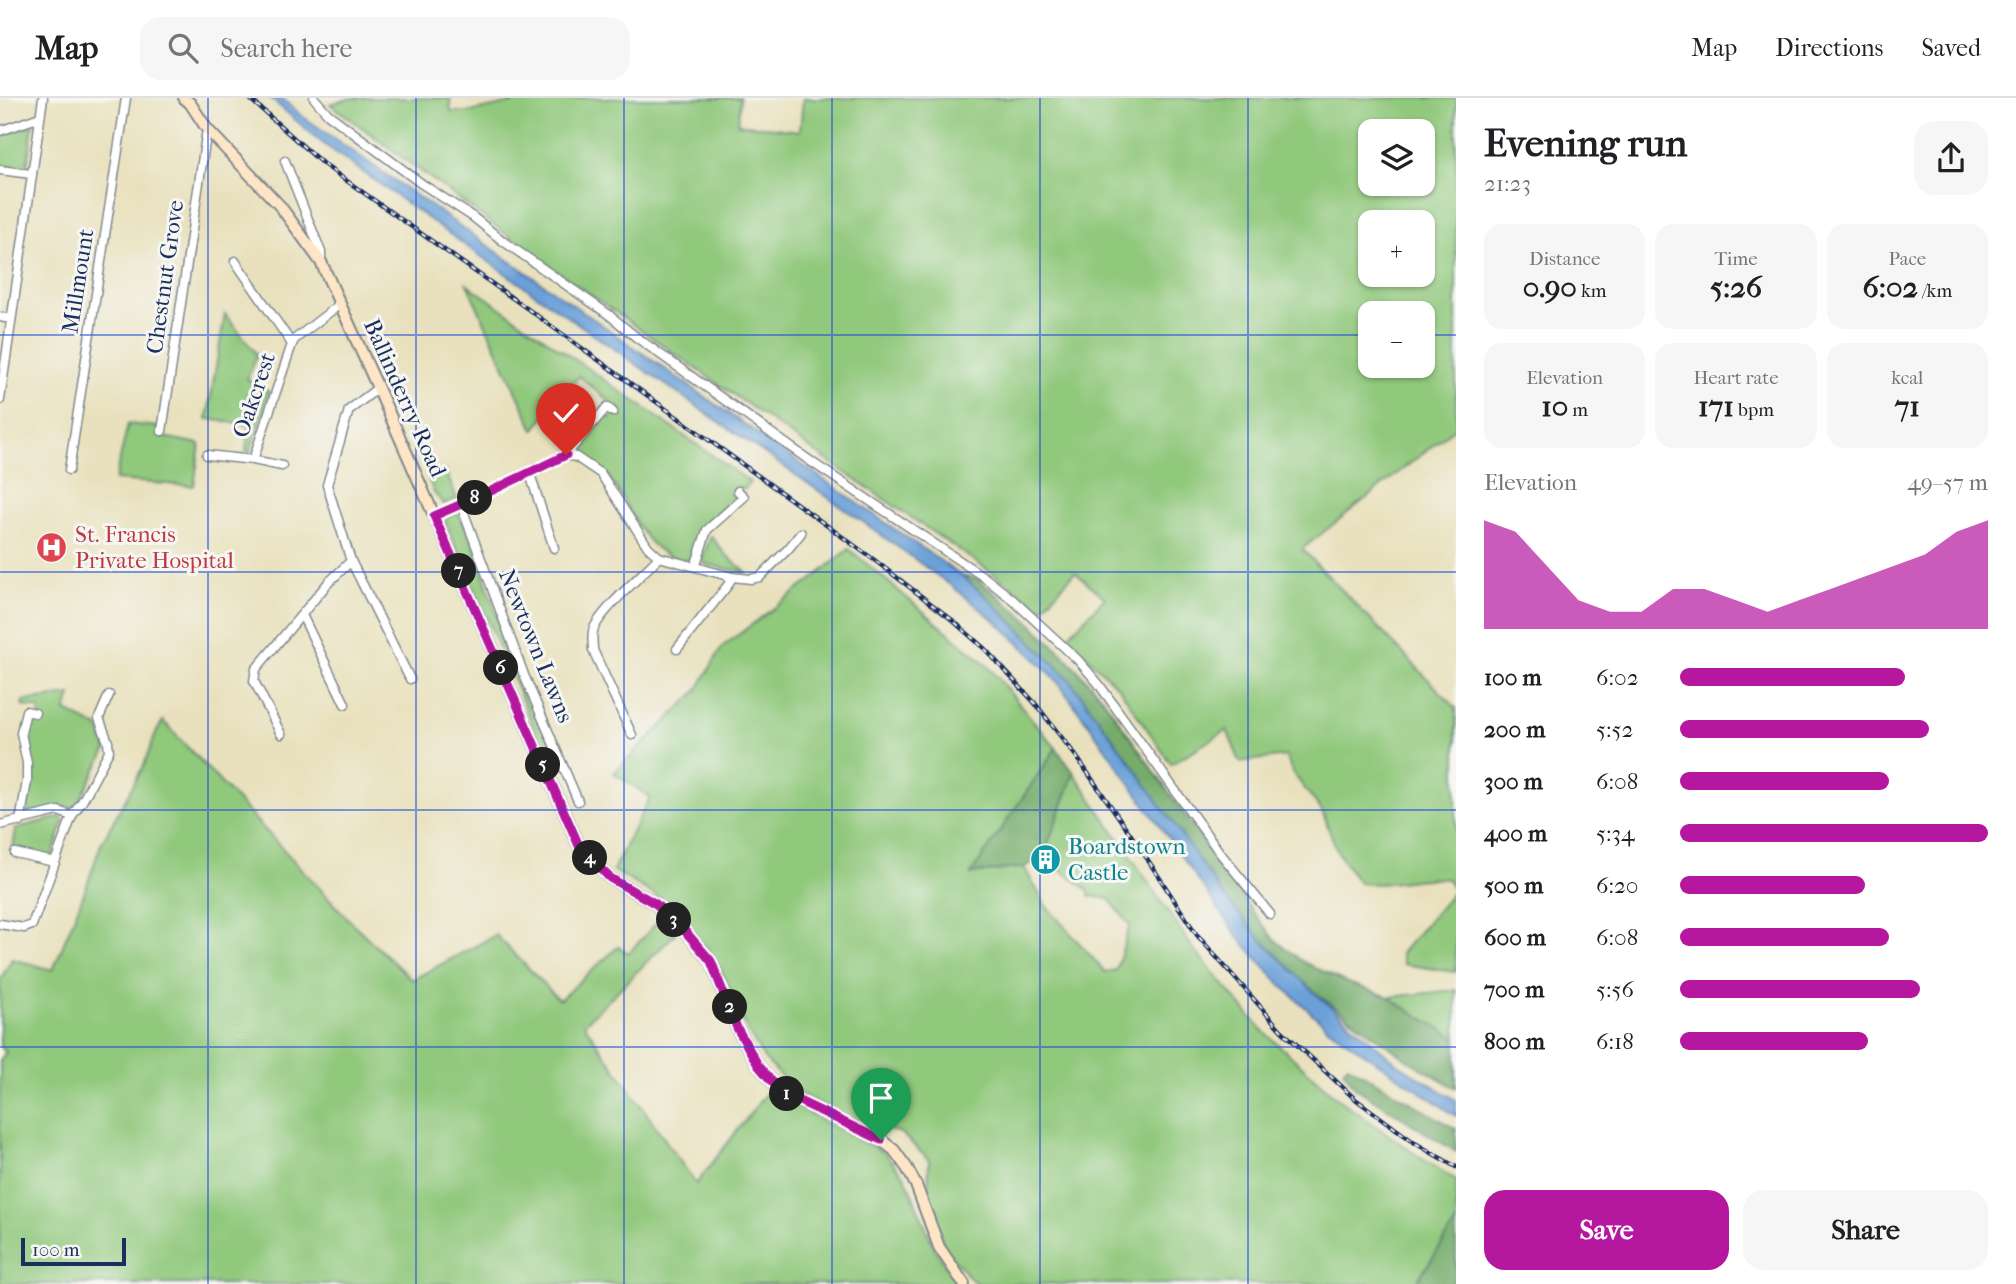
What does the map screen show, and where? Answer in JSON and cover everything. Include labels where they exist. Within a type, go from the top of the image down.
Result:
[{"type":"street","points":[[0,400],[43,98]]},
{"type":"street","name":"Millmount","points":[[69,470],[126,98]]},
{"type":"street","points":[[314,98],[328,114],[422,184],[473,217],[813,463],[984,577],[1012,599],[1078,660],[1098,683],[1220,853],[1270,914]]},
{"type":"street","name":"Ballinderry Road","points":[[190,100],[207,129],[280,206],[321,262],[580,848],[610,878],[656,904],[711,961],[737,1028],[758,1065],[774,1084],[791,1097],[881,1140],[894,1150],[916,1185],[939,1247],[964,1284]]},
{"type":"street","points":[[0,131],[40,117]]},
{"type":"street","name":"Chestnut Grove","points":[[162,430],[207,129]]},
{"type":"street","points":[[285,161],[321,252],[321,262]]},
{"type":"street","points":[[0,170],[31,174]]},
{"type":"street","name":"Oakcrest","points":[[235,261],[292,344]]},
{"type":"street","name":"Oakcrest","points":[[253,460],[292,344],[340,304]]},
{"type":"street","points":[[0,317],[10,319]]},
{"type":"street","points":[[378,388],[349,410],[327,485],[351,561],[410,679]]},
{"type":"street","points":[[566,455],[607,407],[612,412]]},
{"type":"street","name":"Oakcrest","points":[[207,455],[282,466]]},
{"type":"street","points":[[434,516],[530,474],[566,455],[576,457],[601,474],[648,547],[659,557],[732,577],[751,579],[760,577],[801,533]]},
{"type":"street","points":[[530,474],[554,548]]},
{"type":"street","points":[[695,567],[707,530],[744,497],[738,491]]},
{"type":"street","name":"Newtown Lawns","points":[[461,505],[524,675],[578,802]]},
{"type":"street","points":[[632,735],[593,650],[592,639],[594,628],[608,610],[659,557]]},
{"type":"street","points":[[281,734],[254,681],[256,669],[328,583],[351,561]]},
{"type":"street","points":[[677,649],[732,577]]},
{"type":"street","points":[[302,615],[345,704]]},
{"type":"street","points":[[0,924],[24,928],[32,925],[72,816],[109,751],[99,718],[105,697]]},
{"type":"street","points":[[20,822],[27,772],[21,733],[26,711],[35,713]]},
{"type":"street","points":[[0,825],[58,811],[72,816]]},
{"type":"street","points":[[15,853],[54,862]]},
{"type":"green space","points":[[352,98],[450,98],[451,112],[471,112],[533,98],[740,98],[738,124],[800,131],[803,98],[1456,98],[1456,427],[1302,549],[1456,708],[1456,972],[1403,964],[1401,953],[1454,891],[1448,879],[1359,883],[1338,853],[1322,811],[1292,772],[1286,756],[1240,762],[1227,730],[1171,764],[1119,688],[1067,637],[1105,598],[1075,572],[1042,609],[541,260],[330,104]]},
{"type":"green space","points":[[33,125],[27,168],[0,165],[0,135]]},
{"type":"green space","points":[[467,284],[750,482],[744,490],[738,487],[732,494],[735,498],[707,521],[690,560],[674,558],[649,541],[607,475],[577,452],[605,415],[610,418],[619,410],[579,376],[534,430]]},
{"type":"green space","points":[[225,314],[257,355],[247,379],[269,392],[250,453],[246,452],[249,425],[207,419]]},
{"type":"green space","points":[[128,424],[159,427],[158,436],[200,444],[194,486],[115,480]]},
{"type":"green space","points":[[445,470],[457,499],[444,504],[434,493],[428,477]]},
{"type":"green space","points":[[456,514],[460,516],[472,541],[498,619],[556,755],[547,758],[445,521],[446,517]]},
{"type":"green space","points":[[711,536],[726,555],[747,573],[704,564],[702,559]]},
{"type":"green space","points":[[849,549],[987,665],[1056,748],[972,874],[1024,867],[1046,906],[1105,972],[1116,970],[1130,925],[1109,899],[1089,896],[1089,891],[1043,857],[1074,773],[1194,950],[1261,1029],[1338,1099],[1456,1180],[1456,1223],[1415,1284],[977,1284],[943,1246],[928,1194],[929,1160],[901,1133],[849,1119],[797,1092],[765,1060],[747,1030],[723,974],[709,950],[663,900],[613,870],[650,797],[614,773],[697,691],[722,647]]},
{"type":"green space","points":[[962,576],[977,579],[1023,616],[1102,697],[1274,939],[1303,962],[1345,982],[1389,997],[1456,1038],[1456,1088],[1409,1061],[1314,992],[1257,935],[1223,895],[1068,678],[988,598]]},
{"type":"green space","points":[[71,695],[66,711],[99,728],[107,749],[77,805],[73,808],[28,814],[32,772],[25,729],[30,721],[39,718],[40,709],[23,706],[24,701]]},
{"type":"green space","points":[[163,721],[352,923],[412,980],[496,935],[559,1000],[618,947],[629,953],[660,919],[675,934],[584,1024],[696,1184],[770,1088],[818,1119],[885,1153],[905,1177],[935,1250],[958,1284],[0,1284],[0,1061],[6,1052],[0,1047],[0,980],[12,959],[53,970],[101,844],[144,765]]},
{"type":"green space","points":[[1056,748],[1074,773],[1043,857],[1024,867],[971,874]]},
{"type":"green space","points":[[60,817],[64,821],[52,857],[13,849],[16,828]]},
{"type":"green space","points":[[1456,990],[1456,1038],[1389,997]]},
{"type":"green space","points":[[1348,1065],[1456,1129],[1456,1152],[1356,1088],[1343,1070]]},
{"type":"green space","points":[[1456,1223],[1456,1277],[1452,1284],[1415,1284]]},
{"type":"water","points":[[270,98],[282,98],[302,116],[962,576],[988,598],[1068,678],[1223,895],[1257,935],[1314,992],[1398,1064],[1456,1100],[1456,1116],[1328,1028],[1279,983],[1239,938],[1053,676],[999,624],[859,519],[321,142]]},
{"type":"railway","points":[[249,98],[323,164],[873,559],[985,649],[1034,702],[1076,756],[1197,935],[1281,1030],[1354,1098],[1415,1143],[1456,1167]]},
{"type":"place","name":"St. Francis Private Hospital","points":[[52,547]]},
{"type":"place","name":"Boardstown Castle","points":[[1045,859]]},
{"type":"route","points":[[566,455],[530,474],[434,516],[580,848],[610,878],[656,904],[711,961],[737,1028],[758,1065],[774,1084],[791,1097],[881,1140]]}]
